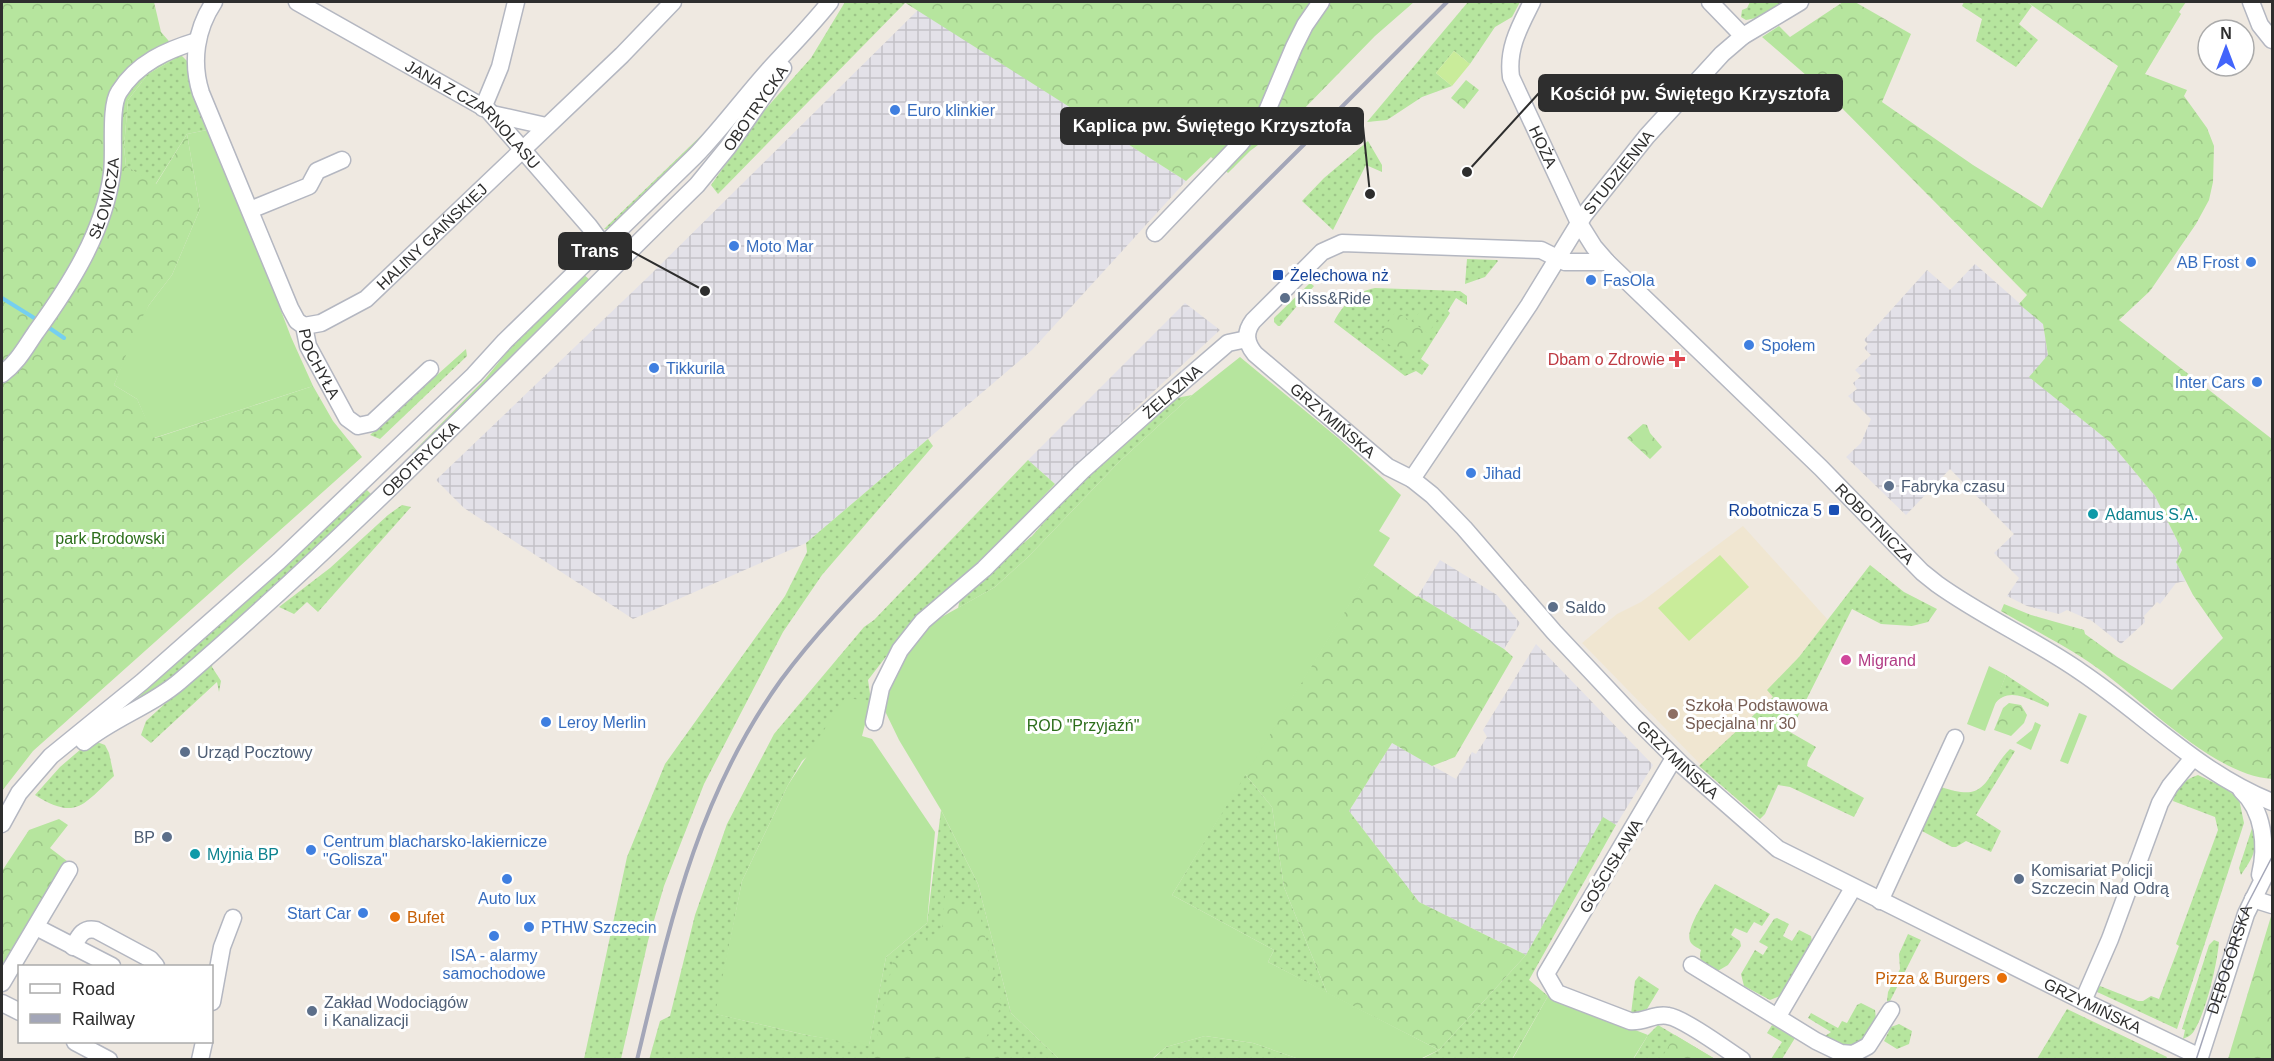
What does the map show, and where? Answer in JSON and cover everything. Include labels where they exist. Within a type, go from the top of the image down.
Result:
[{"type":"street","name":"JANA Z CZARNOLASU","points":[[297,2],[488,111],[604,245],[615,264]]},
{"type":"street","points":[[516,2],[488,111],[546,126]]},
{"type":"street","name":"HALINY GAIŃSKIEJ","points":[[304,326],[321,323],[366,299],[630,47],[673,2]]},
{"type":"street","name":"OBOTRYCKA","points":[[2,824],[20,793],[51,756],[142,682],[279,561],[465,383],[722,128],[768,70],[796,43],[830,2]]},
{"type":"street","points":[[1155,233],[1240,144],[1267,111],[1294,47],[1305,25],[1321,2]]},
{"type":"street","name":"HOŻA","points":[[1532,2],[1514,38],[1510,60],[1511,77],[1580,223]]},
{"type":"street","points":[[1710,2],[1743,36]]},
{"type":"street","name":"STUDZIENNA","points":[[1412,479],[1558,260],[1580,223],[1647,136],[1716,60],[1743,36],[1800,2]]},
{"type":"street","points":[[2251,2],[2260,25],[2272,40]]},
{"type":"street","name":"POCHYŁA","points":[[209,5],[198,41],[195,63],[198,84],[290,308],[297,321],[304,326],[308,345],[347,418],[358,426],[372,423],[430,369]]},
{"type":"street","name":"SŁOWICZA","points":[[2,374],[20,358],[62,297],[88,247],[108,191],[112,172],[114,106],[119,91],[131,76],[148,62],[177,47],[198,41]]},
{"type":"street","name":"OBOTRYCKA","points":[[2,832],[30,795],[69,754],[99,730],[177,684],[381,498],[709,172],[780,74],[796,43]]},
{"type":"street","points":[[250,210],[309,186],[317,171],[342,160]]},
{"type":"street","name":"ROBOTNICZA","points":[[1580,223],[1594,247],[1607,262],[1821,468],[1926,575],[1961,601],[2081,672],[2193,758],[2272,802]]},
{"type":"street","points":[[1247,339],[1253,321],[1322,252],[1342,243],[1541,250],[1558,260],[1585,263],[1607,262]]},
{"type":"street","name":"GRZYMIŃSKA","points":[[1247,339],[1255,354],[1388,467],[1412,479],[1443,506],[1554,632],[1674,758],[1778,849],[2200,1058]]},
{"type":"street","name":"ŻELAZNA","points":[[874,722],[881,688],[886,676],[900,650],[923,621],[984,569],[1082,471],[1156,405],[1228,343],[1247,339]]},
{"type":"street","points":[[1880,900],[1955,738]]},
{"type":"street","name":"GOŚCISŁAWA","points":[[1674,758],[1546,974],[1557,993],[1630,1021],[1641,1022],[1654,1017],[1670,1016],[1742,1059]]},
{"type":"street","points":[[2083,1002],[2110,939],[2160,803],[2170,786],[2193,758]]},
{"type":"street","name":"ROBOTNICZA","points":[[2216,772],[2247,786],[2272,793]]},
{"type":"street","name":"ROBOTNICZA","points":[[2216,772],[2245,793],[2253,804],[2260,822],[2263,858],[2253,899]]},
{"type":"street","name":"DĘBOGÓRSKA","points":[[2200,1058],[2253,899],[2272,862]]},
{"type":"street","points":[[2,983],[69,870]]},
{"type":"street","points":[[1778,1016],[1853,888]]},
{"type":"street","points":[[2253,899],[2272,905]]},
{"type":"street","points":[[213,996],[222,947],[233,918]]},
{"type":"street","points":[[36,927],[110,965]]},
{"type":"street","points":[[73,946],[87,929],[96,930],[150,959],[155,965]]},
{"type":"street","points":[[1692,965],[1832,1050],[1853,1054],[1868,1046],[1891,1010]]},
{"type":"street","points":[[2,1003],[18,1011]]},
{"type":"street","points":[[79,1043],[109,1059]]},
{"type":"street","points":[[200,1059],[204,1043]]},
{"type":"shaded area","points":[[918,10],[1186,181],[1032,350],[806,543],[633,619],[464,508],[436,480],[648,277]]},
{"type":"shaded area","points":[[1975,264],[2043,324],[2048,356],[2030,377],[2110,442],[2155,496],[2182,550],[2176,562],[2186,581],[2176,583],[2160,604],[2157,602],[2144,616],[2145,622],[2121,644],[2092,621],[2067,610],[2059,614],[2027,606],[2007,596],[2019,578],[1994,553],[2014,534],[1950,469],[1906,515],[1846,457],[1861,443],[1871,419],[1848,396],[1857,389],[1853,383],[1861,376],[1855,370],[1871,355],[1864,348],[1868,344],[1864,340],[1927,270],[1950,290]]},
{"type":"shaded area","points":[[1185,303],[1220,330],[1140,404],[1067,477],[1058,485],[1055,484],[1028,460]]},
{"type":"shaded area","points":[[1743,526],[1828,620],[1799,657],[1768,690],[1773,696],[1701,765],[1582,643],[1617,614],[1641,602]]},
{"type":"shaded area","points":[[1440,560],[1497,595],[1520,623],[1504,649],[1418,596]]},
{"type":"shaded area","points":[[1536,644],[1653,765],[1616,825],[1603,818],[1526,955],[1419,902],[1349,811],[1392,743],[1456,779],[1472,752],[1476,754],[1487,737],[1483,730]]},
{"type":"green space","name":"park Brodowski","points":[[2,2],[154,2],[161,32],[181,55],[148,74],[128,100],[124,147],[126,166],[156,184],[187,134],[200,209],[172,275],[149,305],[114,385],[137,399],[155,438],[313,386],[333,421],[362,457],[33,751],[2,791]]},
{"type":"green space","points":[[845,2],[906,2],[718,194],[711,185],[761,114],[811,58]]},
{"type":"green space","points":[[904,2],[1414,2],[1375,36],[1299,114],[1250,151],[1228,173],[1211,157],[1186,181]]},
{"type":"green space","points":[[1468,2],[1520,2],[1512,17],[1495,27],[1470,64],[1454,51],[1436,73],[1452,86],[1422,97],[1387,120],[1367,122]]},
{"type":"green space","points":[[1750,2],[1784,2],[1756,18],[1746,20],[1741,17],[1742,10],[1747,8]]},
{"type":"green space","points":[[1843,2],[1855,2],[1911,34],[1882,102],[1973,165],[2042,208],[2118,66],[2027,2],[2186,2],[2145,74],[2187,90],[2184,96],[2207,128],[2214,146],[2213,182],[2209,200],[2196,224],[2150,291],[2119,320],[2272,439],[2272,779],[2249,774],[2226,765],[2203,751],[2085,659],[2001,611],[2004,604],[2031,615],[2084,630],[2085,634],[2117,657],[2172,690],[2223,638],[2193,595],[2176,562],[2182,550],[2155,496],[2110,442],[2029,377],[2048,355],[2043,324],[2019,304],[2027,295],[1829,95],[1762,37],[1779,26],[1790,37]]},
{"type":"green space","points":[[1964,2],[2027,2],[2032,6],[2019,24],[2038,40],[2016,67],[1976,41],[1982,19],[1962,6]]},
{"type":"green space","points":[[1454,51],[1470,64],[1452,86],[1436,73]]},
{"type":"green space","points":[[181,55],[189,63],[212,129],[187,134],[155,185],[126,166],[124,147],[128,100],[148,74]]},
{"type":"green space","points":[[1466,80],[1479,90],[1464,109],[1451,98]]},
{"type":"green space","points":[[711,126],[705,135],[609,229],[604,229]]},
{"type":"green space","points":[[212,129],[291,337],[313,386],[154,438],[137,399],[114,385],[138,325],[149,305],[172,275],[200,209],[187,134]]},
{"type":"green space","points":[[1368,141],[1382,165],[1382,172],[1366,165],[1333,230],[1302,201],[1324,178]]},
{"type":"green space","points":[[1467,259],[1498,261],[1485,277],[1465,284]]},
{"type":"green space","points":[[583,274],[590,280],[413,455],[412,453],[485,379],[511,347]]},
{"type":"green space","points":[[1310,283],[1314,286],[1278,326],[1274,318]]},
{"type":"green space","points":[[1375,288],[1460,291],[1467,296],[1467,305],[1456,298],[1448,311],[1450,313],[1421,359],[1429,365],[1422,375],[1416,371],[1405,376],[1334,322],[1351,300],[1362,292]]},
{"type":"green space","points":[[1421,310],[1437,320],[1429,332],[1413,321]]},
{"type":"green space","points":[[1396,311],[1428,333],[1410,360],[1378,336]]},
{"type":"green space","points":[[466,349],[467,356],[380,439],[370,435]]},
{"type":"green space","name":"ROD \"Przyjaźń\"","points":[[1240,357],[1338,438],[1401,495],[1379,531],[1390,538],[1172,895],[1274,950],[1268,962],[1439,1050],[1420,1059],[1299,1059],[1253,1043],[1205,1036],[1166,1047],[1152,1059],[1059,1059],[1011,1013],[978,884],[941,810],[899,740],[884,709],[885,690],[911,641],[924,627],[995,587],[1028,557],[1119,462],[1192,395]]},
{"type":"green space","points":[[1192,395],[1119,462],[1028,557],[995,587],[958,608],[961,595],[1032,536],[1076,486],[1171,399]]},
{"type":"green space","points":[[1643,424],[1647,425],[1650,433],[1662,447],[1650,459],[1627,438]]},
{"type":"green space","points":[[928,439],[933,446],[822,575],[783,632],[704,784],[664,886],[648,941],[621,1059],[584,1059],[627,857],[665,764],[785,596],[807,552],[806,543]]},
{"type":"green space","points":[[1028,460],[1055,484],[998,544],[912,623],[868,680],[871,701],[802,761],[788,785],[742,881],[716,1014],[806,1035],[869,1045],[886,957],[927,923],[941,810],[978,884],[1011,1013],[1059,1059],[649,1060],[660,1021],[670,1016],[695,915],[727,824],[774,734],[864,627],[874,620]]},
{"type":"green space","points":[[366,489],[373,496],[172,679],[131,704]]},
{"type":"green space","points":[[402,505],[411,507],[318,612],[307,602],[294,614],[279,607],[330,568]]},
{"type":"green space","points":[[1720,555],[1749,587],[1689,641],[1658,608]]},
{"type":"green space","points":[[1373,565],[1417,597],[1504,649],[1513,657],[1455,757],[1432,766],[1392,743],[1349,811],[1419,902],[1526,955],[1439,1050],[1327,993],[1284,887],[1272,807],[1245,774]]},
{"type":"green space","points":[[1870,565],[1904,592],[1937,609],[1928,622],[1912,626],[1881,624],[1852,609],[1790,732],[1816,747],[1807,766],[1864,798],[1854,817],[1790,787],[1778,785],[1765,814],[1760,819],[1699,766],[1773,697],[1767,690],[1799,657]]},
{"type":"green space","points":[[213,660],[212,667],[221,681],[219,692],[217,682],[151,743],[141,735],[146,721]]},
{"type":"green space","points":[[1989,666],[2006,675],[1985,731],[1967,724]]},
{"type":"green space","points":[[2006,675],[2049,703],[2048,707],[2027,698],[2012,695],[2000,699],[1994,705]]},
{"type":"green space","points":[[845,698],[871,701],[862,736],[872,739],[935,832],[927,923],[886,957],[869,1046],[806,1035],[715,1014],[742,881],[788,785]]},
{"type":"green space","points":[[2009,703],[2021,705],[2027,715],[2024,723],[2011,736],[1994,730],[2003,708]]},
{"type":"green space","points":[[2079,713],[2087,716],[2068,764],[2060,761]]},
{"type":"green space","points":[[2035,722],[2041,725],[2031,750],[2016,743],[2032,730]]},
{"type":"green space","points":[[97,742],[105,745],[109,753],[114,776],[86,802],[70,808],[60,807],[35,795],[60,767],[88,743]]},
{"type":"green space","points":[[2010,749],[2015,751],[1976,815],[2001,831],[1991,852],[1966,841],[1952,847],[1922,831],[1941,787],[1969,792],[1977,790],[1984,785]]},
{"type":"green space","points":[[1245,774],[1272,807],[1284,887],[1327,993],[1268,962],[1274,950],[1172,895]]},
{"type":"green space","points":[[2198,775],[2225,788],[2239,799],[2244,823],[2177,1029],[2095,991],[2100,986],[2138,1001],[2151,996],[2159,999],[2179,946],[2176,944],[2218,830],[2215,817],[2173,801],[2182,784]]},
{"type":"green space","points":[[1603,817],[1616,825],[1529,980],[1548,996],[1512,1059],[1420,1060],[1439,1050],[1526,955]]},
{"type":"green space","points":[[59,819],[68,825],[50,848],[67,861],[2,965],[2,871],[29,830]]},
{"type":"green space","points":[[2254,822],[2254,850],[2241,875],[2239,868]]},
{"type":"green space","points":[[1715,884],[1770,914],[1762,926],[1754,922],[1747,933],[1735,928],[1731,935],[1740,941],[1741,946],[1728,965],[1716,972],[1703,964],[1700,958],[1701,950],[1691,943],[1689,935],[1698,912]]},
{"type":"green space","points":[[945,895],[959,905],[977,904],[1002,1004],[986,1038],[1000,1059],[861,1059],[873,1058],[893,961],[942,929]]},
{"type":"green space","points":[[2272,913],[2272,1059],[2228,1059]]},
{"type":"green space","points":[[1777,918],[1789,924],[1783,936],[1792,941],[1799,930],[1811,936],[1812,941],[1780,996],[1770,1000],[1744,986],[1741,974],[1755,950],[1763,955],[1768,947],[1759,942]]},
{"type":"green space","points":[[1908,934],[1921,940],[1889,1003],[1887,1001],[1888,992],[1900,969],[1899,954]]},
{"type":"green space","points":[[2214,940],[2219,942],[2218,952],[2207,1001],[2194,1031],[2183,1039],[2185,1030],[2182,1029],[2209,945]]},
{"type":"green space","points":[[1639,976],[1659,989],[1647,1009],[1631,1014],[1635,981]]},
{"type":"green space","points":[[1548,996],[1648,1035],[1633,1059],[1512,1060]]},
{"type":"green space","points":[[1861,1003],[1875,1010],[1876,1019],[1867,1040],[1848,1048],[1822,1038],[1831,1032],[1808,1018],[1811,1013],[1838,1028],[1842,1021],[1847,1023],[1857,1005]]},
{"type":"green space","points":[[2067,1009],[2167,1057],[2166,1059],[2037,1059]]},
{"type":"green space","points":[[1899,1024],[1912,1031],[1909,1044],[1897,1049],[1884,1041],[1891,1027]]},
{"type":"green space","points":[[1658,1025],[1715,1059],[1633,1060],[1648,1035]]},
{"type":"green space","points":[[1772,1025],[1795,1038],[1782,1059],[1771,1059],[1782,1042],[1767,1033]]},
{"type":"green space","points":[[1675,1035],[1715,1059],[1661,1059]]},
{"type":"green space","points":[[1205,1036],[1253,1043],[1299,1059],[1152,1060],[1166,1047]]},
{"type":"waterway","points":[[2,298],[39,321]]},
{"type":"waterway","points":[[45,325],[64,338]]},
{"type":"tram line","points":[[2196,1060],[2246,907],[2272,857]]},
{"type":"railway","points":[[637,1060],[675,910],[707,816],[752,724],[781,680],[839,610],[902,545],[1447,2]]},
{"type":"place","name":"Euro klinkier","points":[[895,110]]},
{"type":"place","name":"Kościół pw. Świętego Krzysztofa","points":[[1467,172]]},
{"type":"place","name":"Kaplica pw. Świętego Krzysztofa","points":[[1370,194]]},
{"type":"place","name":"Moto Mar","points":[[734,246]]},
{"type":"place","name":"AB Frost","points":[[2251,262]]},
{"type":"place","name":"Żelechowa nż","points":[[1278,275]]},
{"type":"place","name":"FasOla","points":[[1591,280]]},
{"type":"place","name":"Trans","points":[[705,291]]},
{"type":"place","name":"Kiss&Ride","points":[[1285,298]]},
{"type":"place","name":"Społem","points":[[1749,345]]},
{"type":"place","name":"Dbam o Zdrowie","points":[[1677,359]]},
{"type":"place","name":"Tikkurila","points":[[654,368]]},
{"type":"place","name":"Inter Cars","points":[[2257,382]]},
{"type":"place","name":"Jihad","points":[[1471,473]]},
{"type":"place","name":"Fabryka czasu","points":[[1889,486]]},
{"type":"place","name":"Robotnicza 5","points":[[1834,510]]},
{"type":"place","name":"Adamus S.A.","points":[[2093,514]]},
{"type":"place","name":"Saldo","points":[[1553,607]]},
{"type":"place","name":"Migrand","points":[[1846,660]]},
{"type":"place","name":"Szkoła Podstawowa Specjalna nr 30","points":[[1673,714]]},
{"type":"place","name":"Leroy Merlin","points":[[546,722]]},
{"type":"place","name":"Urząd Pocztowy","points":[[185,752]]},
{"type":"place","name":"BP","points":[[167,837]]},
{"type":"place","name":"Centrum blacharsko-lakiernicze \"Golisza\"","points":[[311,850]]},
{"type":"place","name":"Myjnia BP","points":[[195,854]]},
{"type":"place","name":"Auto lux","points":[[507,879]]},
{"type":"place","name":"Komisariat Policji Szczecin Nad Odrą","points":[[2019,879]]},
{"type":"place","name":"Start Car","points":[[363,913]]},
{"type":"place","name":"Bufet","points":[[395,917]]},
{"type":"place","name":"PTHW Szczecin","points":[[529,927]]},
{"type":"place","name":"ISA - alarmy samochodowe","points":[[494,936]]},
{"type":"place","name":"Pizza & Burgers","points":[[2002,978]]},
{"type":"place","name":"Zakład Wodociągów i Kanalizacji","points":[[312,1011]]}]
